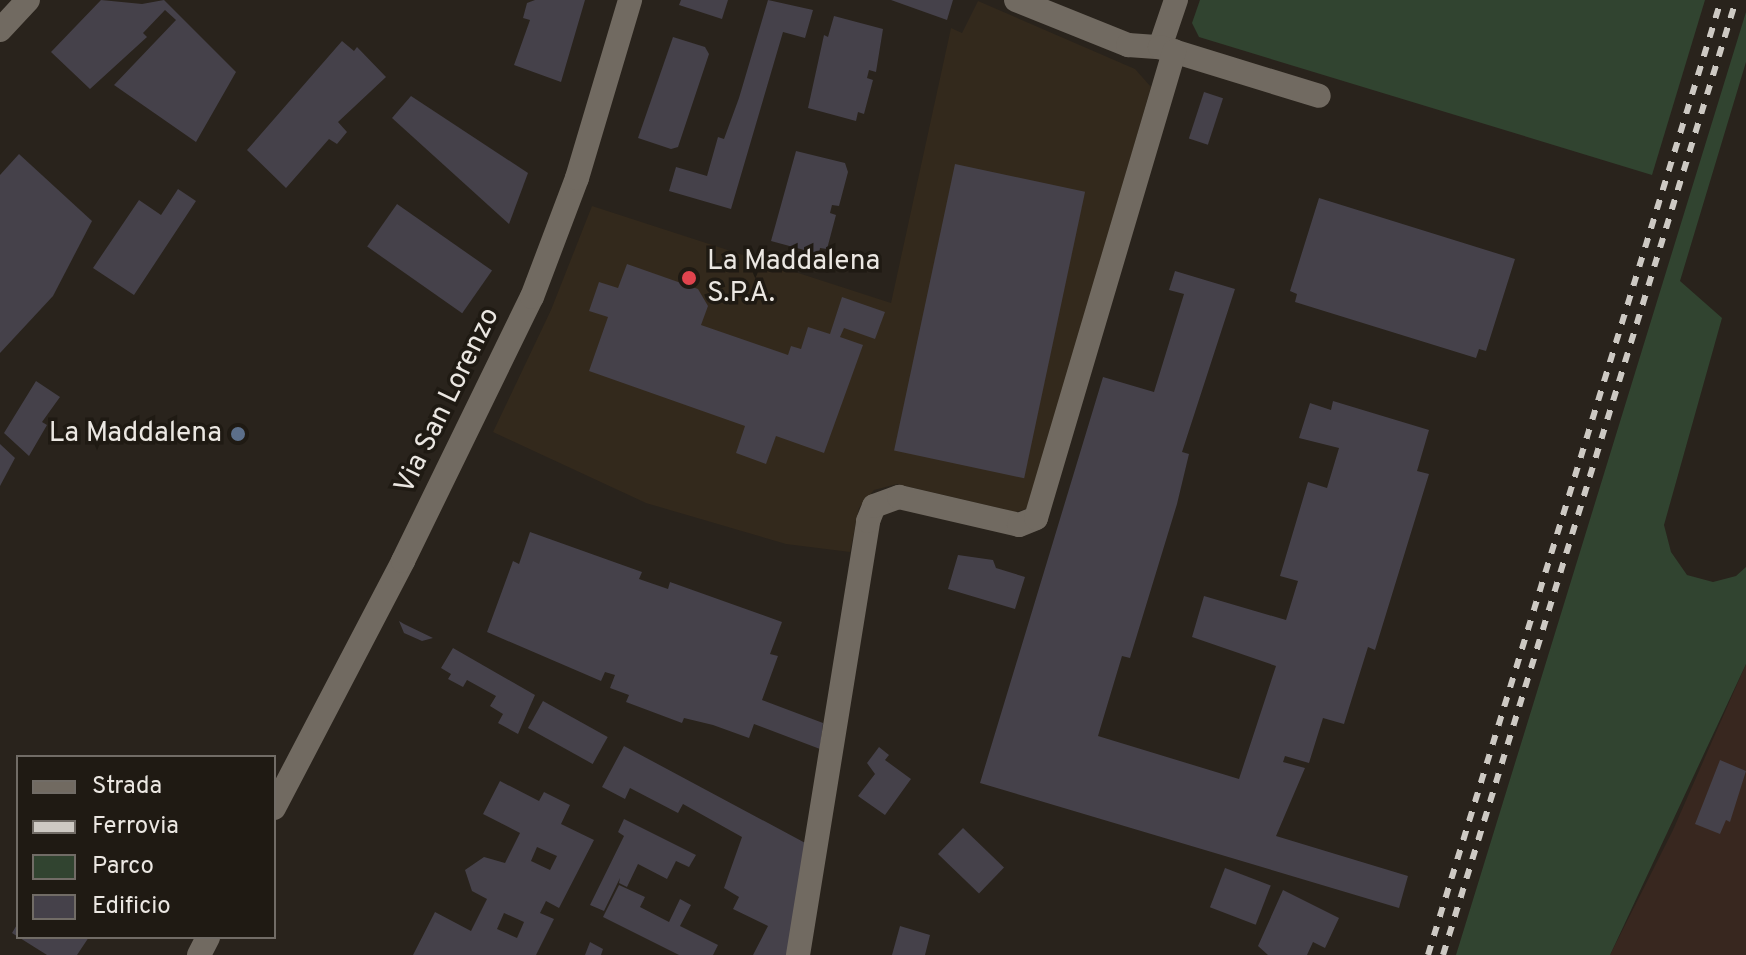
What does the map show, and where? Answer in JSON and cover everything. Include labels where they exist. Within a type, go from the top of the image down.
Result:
[{"type":"street","points":[[0,30],[28,0]]},
{"type":"street","name":"Via San Lorenzo","points":[[276,804],[403,561],[532,297],[577,178],[630,0]]},
{"type":"street","points":[[1016,0],[1128,45],[1167,49],[1319,96]]},
{"type":"street","points":[[798,955],[868,521],[874,506],[899,497],[1019,525],[1036,518],[1167,49],[1176,0]]},
{"type":"shaded area","name":"La Maddalena S.P.A.","points":[[978,1],[1135,69],[1151,87],[1029,508],[1016,512],[897,484],[874,490],[859,508],[850,552],[786,544],[646,503],[493,432],[551,310],[592,206],[891,303],[951,28],[962,33]]},
{"type":"shaded area","points":[[1746,664],[1746,955],[1610,955],[1673,830]]},
{"type":"green space","points":[[1200,0],[1705,0],[1652,175],[1199,37],[1192,23]]},
{"type":"green space","points":[[1746,12],[1746,62],[1680,281],[1722,318],[1664,525],[1671,552],[1687,575],[1713,582],[1736,576],[1746,567],[1746,664],[1610,955],[1456,955]]},
{"type":"building","points":[[101,0],[142,4],[164,0],[236,72],[196,142],[114,85],[176,20],[165,10],[143,33],[147,37],[90,89],[51,52]]},
{"type":"building","points":[[535,0],[585,0],[561,82],[514,65],[530,20],[523,18],[527,3]]},
{"type":"building","points":[[681,0],[728,0],[722,19],[679,5]]},
{"type":"building","points":[[768,0],[813,10],[805,38],[783,32],[731,209],[669,191],[676,167],[707,176],[718,137],[724,139],[739,98]]},
{"type":"building","points":[[891,0],[953,0],[947,20]]},
{"type":"building","points":[[834,16],[883,29],[876,72],[869,70],[867,78],[873,80],[864,114],[858,112],[856,121],[808,108],[824,35],[828,37]]},
{"type":"building","points":[[673,37],[705,47],[709,54],[678,147],[671,149],[638,138]]},
{"type":"building","points":[[342,41],[354,51],[357,47],[386,77],[338,122],[347,132],[337,144],[329,139],[286,188],[247,150]]},
{"type":"building","points":[[1204,92],[1223,98],[1208,145],[1189,139]]},
{"type":"building","points":[[411,96],[528,173],[509,224],[392,118]]},
{"type":"building","points":[[796,151],[845,163],[848,172],[839,206],[832,205],[830,213],[836,215],[827,249],[820,248],[819,254],[771,241]]},
{"type":"building","points":[[19,154],[92,221],[53,296],[0,353],[0,175]]},
{"type":"building","points":[[955,164],[1085,192],[1024,478],[894,451]]},
{"type":"building","points":[[178,189],[196,201],[134,295],[93,268],[139,200],[161,215]]},
{"type":"building","points":[[1319,198],[1515,259],[1486,351],[1479,349],[1476,358],[1295,302],[1297,294],[1290,291]]},
{"type":"building","points":[[397,204],[492,271],[462,313],[367,247]]},
{"type":"building","points":[[627,264],[698,289],[708,306],[701,325],[788,355],[791,346],[801,349],[808,327],[830,334],[842,297],[885,312],[875,339],[844,328],[840,337],[863,345],[824,453],[776,436],[766,464],[736,453],[745,426],[589,371],[608,317],[589,311],[599,282],[618,288]]},
{"type":"building","points":[[1175,271],[1235,289],[1182,452],[1189,454],[1177,504],[1130,658],[1122,656],[1098,736],[1239,779],[1276,666],[1192,637],[1204,596],[1286,620],[1298,581],[1280,576],[1308,482],[1327,488],[1339,448],[1299,438],[1310,403],[1331,410],[1333,401],[1429,430],[1417,471],[1429,474],[1375,650],[1368,647],[1344,724],[1323,718],[1309,763],[1285,756],[1283,762],[1305,768],[1276,836],[1408,876],[1399,908],[980,783],[1103,377],[1154,392],[1184,294],[1169,290]]},
{"type":"building","points":[[36,381],[60,397],[42,422],[47,425],[29,456],[4,433]]},
{"type":"building","points":[[0,444],[15,458],[0,486]]},
{"type":"building","points":[[530,532],[642,572],[639,579],[668,589],[670,582],[782,622],[770,654],[778,656],[762,700],[823,723],[820,749],[754,724],[749,738],[684,718],[682,723],[626,702],[629,695],[610,688],[615,675],[605,672],[601,681],[487,632],[513,561],[519,564]]},
{"type":"building","points":[[958,555],[993,560],[996,568],[1025,577],[1015,609],[948,589]]},
{"type":"building","points":[[399,621],[433,638],[422,641],[404,633]]},
{"type":"building","points":[[453,648],[535,695],[518,734],[498,723],[503,714],[490,706],[496,696],[467,680],[463,687],[448,679],[451,674],[441,668]]},
{"type":"building","points":[[543,701],[608,737],[593,764],[528,728]]},
{"type":"building","points":[[624,746],[809,845],[790,955],[753,955],[768,926],[733,909],[739,897],[724,888],[742,837],[683,804],[678,813],[630,788],[625,799],[602,787]]},
{"type":"building","points":[[879,747],[889,755],[885,760],[911,779],[885,815],[858,796],[875,774],[867,763]]},
{"type":"building","points":[[1720,760],[1746,771],[1730,822],[1726,820],[1720,834],[1695,824]]},
{"type":"building","points":[[500,781],[539,801],[544,792],[570,805],[561,824],[594,840],[559,908],[546,901],[540,913],[554,919],[536,955],[413,955],[435,912],[471,931],[487,899],[472,891],[465,870],[484,857],[505,863],[520,833],[483,814]],"holes":[[[537,847],[557,856],[550,870],[531,861]],[[504,913],[524,922],[517,938],[497,929]]]},
{"type":"building","points":[[624,819],[696,855],[689,867],[676,861],[667,879],[638,864],[627,887],[619,883],[620,878],[604,911],[590,905],[624,836],[618,832]]},
{"type":"building","points":[[963,828],[1004,868],[979,893],[938,854]]},
{"type":"building","points":[[1225,868],[1271,886],[1256,925],[1210,907]]},
{"type":"building","points":[[619,885],[645,897],[640,907],[669,922],[680,899],[691,905],[680,926],[718,945],[713,955],[679,955],[603,917]]},
{"type":"building","points":[[1283,890],[1339,918],[1325,948],[1313,942],[1307,955],[1268,955],[1258,946]]},
{"type":"building","points":[[900,926],[930,935],[925,955],[892,955]]},
{"type":"building","points":[[21,939],[88,939],[77,955],[47,955]]},
{"type":"building","points":[[590,942],[603,949],[601,955],[585,955]]},
{"type":"railway","points":[[1428,955],[1721,0]]},
{"type":"railway","points":[[1443,955],[1736,0]]},
{"type":"place","name":"La Maddalena S.P.A.","points":[[689,278]]},
{"type":"place","name":"La Maddalena","points":[[238,434]]}]
